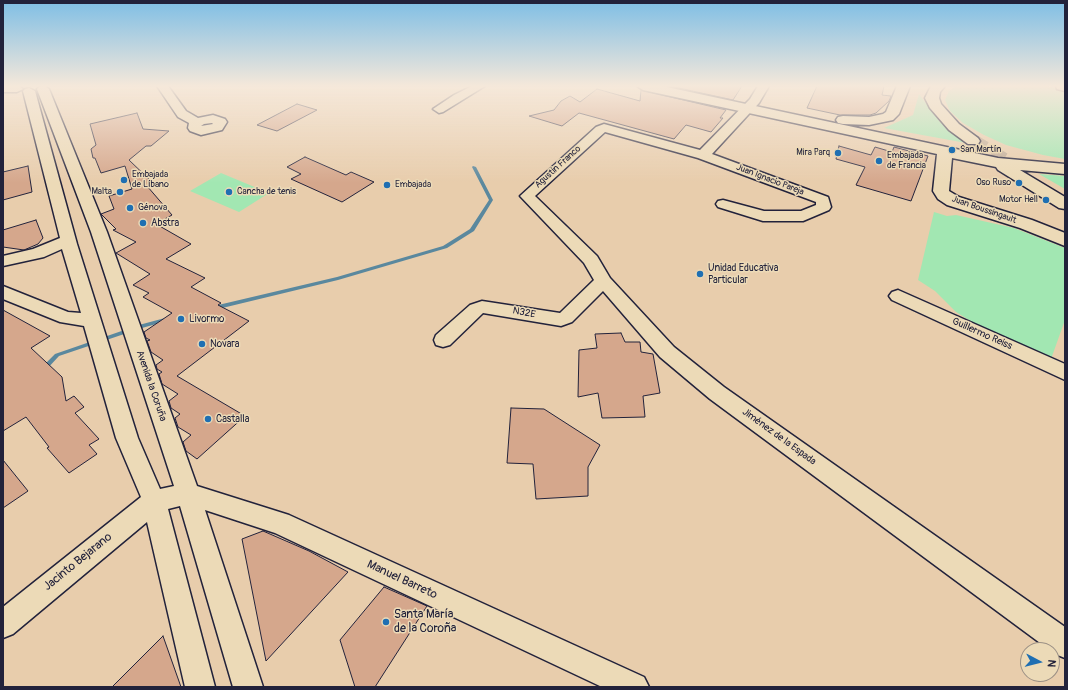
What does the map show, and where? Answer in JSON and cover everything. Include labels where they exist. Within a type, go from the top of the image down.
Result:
[{"type":"main road","points":[[805,118],[945,152],[998,163],[1065,169]]},
{"type":"main road","points":[[831,118],[869,121],[884,118]]},
{"type":"main road","points":[[944,118],[973,141]]},
{"type":"main road","name":"Juan Boussingault","points":[[945,152],[941,190],[944,196],[953,201],[1026,224],[1065,240]]},
{"type":"main road","points":[[998,163],[1065,204]]},
{"type":"main road","points":[[1026,172],[1065,195]]},
{"type":"street","points":[[39,118],[69,240],[127,438],[154,500],[200,687]]},
{"type":"street","name":"Avenida la Coruña","points":[[45,118],[99,232],[130,327],[188,494],[248,687]]},
{"type":"street","points":[[190,118],[198,122]]},
{"type":"street","points":[[703,155],[738,118]]},
{"type":"street","name":"Juan Ignacio Pareja","points":[[610,128],[703,155],[823,200],[824,207],[804,216],[762,216],[723,204]]},
{"type":"street","name":"Agustin Franco","points":[[527,196],[600,130],[610,128]]},
{"type":"street","name":"Jiménez de la Espada","points":[[527,196],[591,260],[603,281],[667,352],[717,393],[1065,644]]},
{"type":"street","points":[[3,261],[38,253],[69,240]]},
{"type":"street","name":"N32E","points":[[443,340],[476,309],[482,307],[561,320],[566,318],[603,281]]},
{"type":"street","points":[[3,292],[66,318],[92,320]]},
{"type":"street","name":"Guillermo Reiss","points":[[898,296],[1065,372]]},
{"type":"street","points":[[154,500],[188,494]]},
{"type":"street","name":"Manuel Barreto","points":[[188,494],[280,523],[634,687]]},
{"type":"street","name":"Jacinto Bejarano","points":[[3,624],[154,500]]},
{"type":"green space","points":[[906,118],[937,118],[966,143],[884,128]]},
{"type":"green space","points":[[958,118],[1065,118],[1065,159],[1006,145],[963,123]]},
{"type":"green space","name":"Cancha de tenis","points":[[221,173],[269,193],[239,212],[190,191]]},
{"type":"green space","points":[[1039,174],[1065,176],[1065,189]]},
{"type":"green space","points":[[934,212],[947,216],[956,215],[1014,228],[1065,248],[1065,320],[1051,359],[977,325],[956,312],[935,291],[918,280]]},
{"type":"building","points":[[115,118],[139,118],[143,129],[169,131],[151,146],[146,146],[129,160],[153,183],[147,186],[172,215],[156,224],[191,244],[166,259],[205,278],[191,287],[221,303],[218,305],[249,321],[177,376],[245,416],[197,459],[186,451],[183,442],[191,435],[178,427],[175,418],[180,414],[171,408],[169,401],[178,394],[162,384],[159,374],[162,372],[157,369],[156,365],[163,360],[151,352],[147,341],[150,340],[146,338],[144,332],[172,313],[143,297],[149,293],[133,285],[150,274],[116,253],[136,242],[113,230],[116,229],[101,214],[114,209],[109,196],[132,189],[125,166],[101,173],[95,158],[93,158],[91,149],[96,145],[90,124]]},
{"type":"building","points":[[270,118],[301,118],[277,131],[257,125]]},
{"type":"building","points":[[536,118],[572,118],[562,126]]},
{"type":"building","points":[[598,118],[723,118],[711,132],[686,125],[674,139]]},
{"type":"building","points":[[839,146],[871,155],[875,147],[892,152],[894,147],[928,156],[911,201],[856,185],[865,167],[836,159]]},
{"type":"building","points":[[305,157],[346,175],[351,172],[374,182],[342,202],[291,179],[301,174],[287,167]]},
{"type":"building","points":[[28,166],[32,192],[3,200],[3,172]]},
{"type":"building","points":[[36,220],[43,238],[38,244],[24,250],[3,247],[3,230]]},
{"type":"building","points":[[3,310],[50,336],[31,348],[62,377],[66,401],[74,396],[84,407],[75,413],[99,439],[89,445],[97,454],[69,473],[47,448],[49,447],[26,417],[3,431]]},
{"type":"building","points":[[621,333],[625,342],[640,342],[641,352],[653,354],[660,393],[643,396],[645,417],[602,418],[598,393],[578,397],[579,350],[597,348],[595,334]]},
{"type":"building","points":[[511,408],[544,409],[600,445],[588,467],[588,496],[536,499],[533,464],[507,463]]},
{"type":"building","points":[[3,460],[28,491],[3,508]]},
{"type":"building","points":[[263,531],[309,551],[348,572],[266,661],[242,539]]},
{"type":"building","name":"Santa María de la Coroña","points":[[384,587],[427,606],[375,687],[355,687],[340,640]]},
{"type":"building","points":[[163,636],[181,687],[112,687]]},
{"type":"waterway","points":[[214,308],[338,278],[445,247],[472,230],[491,200],[474,167]]},
{"type":"waterway","points":[[44,368],[57,355],[141,326],[165,320]]},
{"type":"tunnel","points":[[973,141],[1025,172]]},
{"type":"place","name":"San Martín","points":[[952,150]]},
{"type":"place","name":"Mira Parq","points":[[838,153]]},
{"type":"place","name":"Embajada de Francia","points":[[879,161]]},
{"type":"place","name":"Embajada de Líbano","points":[[124,180]]},
{"type":"place","name":"Oso Ruso","points":[[1019,183]]},
{"type":"place","name":"Embajada","points":[[387,185]]},
{"type":"place","name":"Malta","points":[[120,192]]},
{"type":"place","name":"Cancha de tenis","points":[[229,192]]},
{"type":"place","name":"Motor Hell","points":[[1046,200]]},
{"type":"place","name":"Génova","points":[[130,208]]},
{"type":"place","name":"Abstra","points":[[143,223]]},
{"type":"place","name":"Unidad Educativa Particular","points":[[700,274]]},
{"type":"place","name":"Livormo","points":[[181,319]]},
{"type":"place","name":"Novara","points":[[202,344]]},
{"type":"place","name":"Castalla","points":[[208,419]]},
{"type":"place","name":"Santa María de la Coroña","points":[[386,622]]}]
